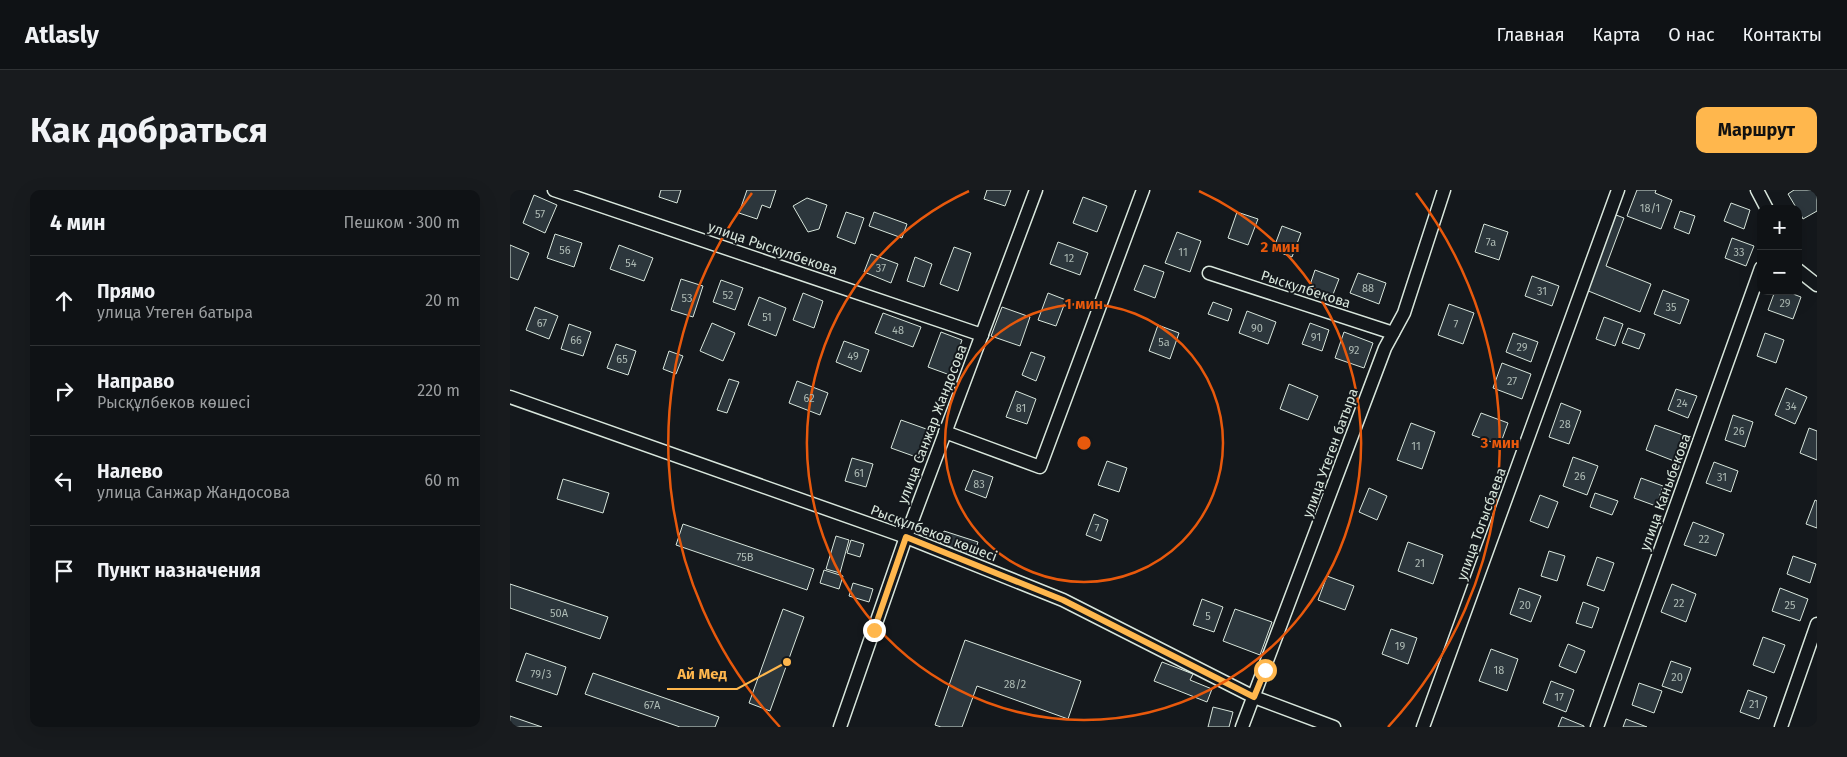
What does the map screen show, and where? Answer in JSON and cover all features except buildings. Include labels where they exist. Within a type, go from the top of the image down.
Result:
[{"type":"street","name":"улица Рыскулбекова","points":[[554,190],[982,335]]},
{"type":"street","name":"улица Санжар Жандосова","points":[[840,727],[906,537],[1036,190]]},
{"type":"street","points":[[945,432],[1040,467],[1143,190]]},
{"type":"street","name":"улица Утеген батыра","points":[[1242,727],[1381,357],[1404,313],[1444,190]]},
{"type":"street","name":"улица Тогысбаева","points":[[1424,727],[1618,190]]},
{"type":"street","points":[[1757,190],[1766,205]]},
{"type":"street","points":[[1802,273],[1817,285]]},
{"type":"street","name":"Рыскулбекова","points":[[1209,274],[1393,333]]},
{"type":"street","name":"улица Каныбекова","points":[[1597,727],[1757,279]]},
{"type":"street","name":"Рысқұлбеков көшесі","points":[[510,397],[906,537],[1063,600],[1254,697],[1334,727]]},
{"type":"street","points":[[1781,727],[1817,624]]},
{"type":"place","name":"Ай Мед","points":[[787,662]]},
{"type":"route","points":[[874,630],[906,537],[1063,600],[1254,697],[1265,670]]}]
